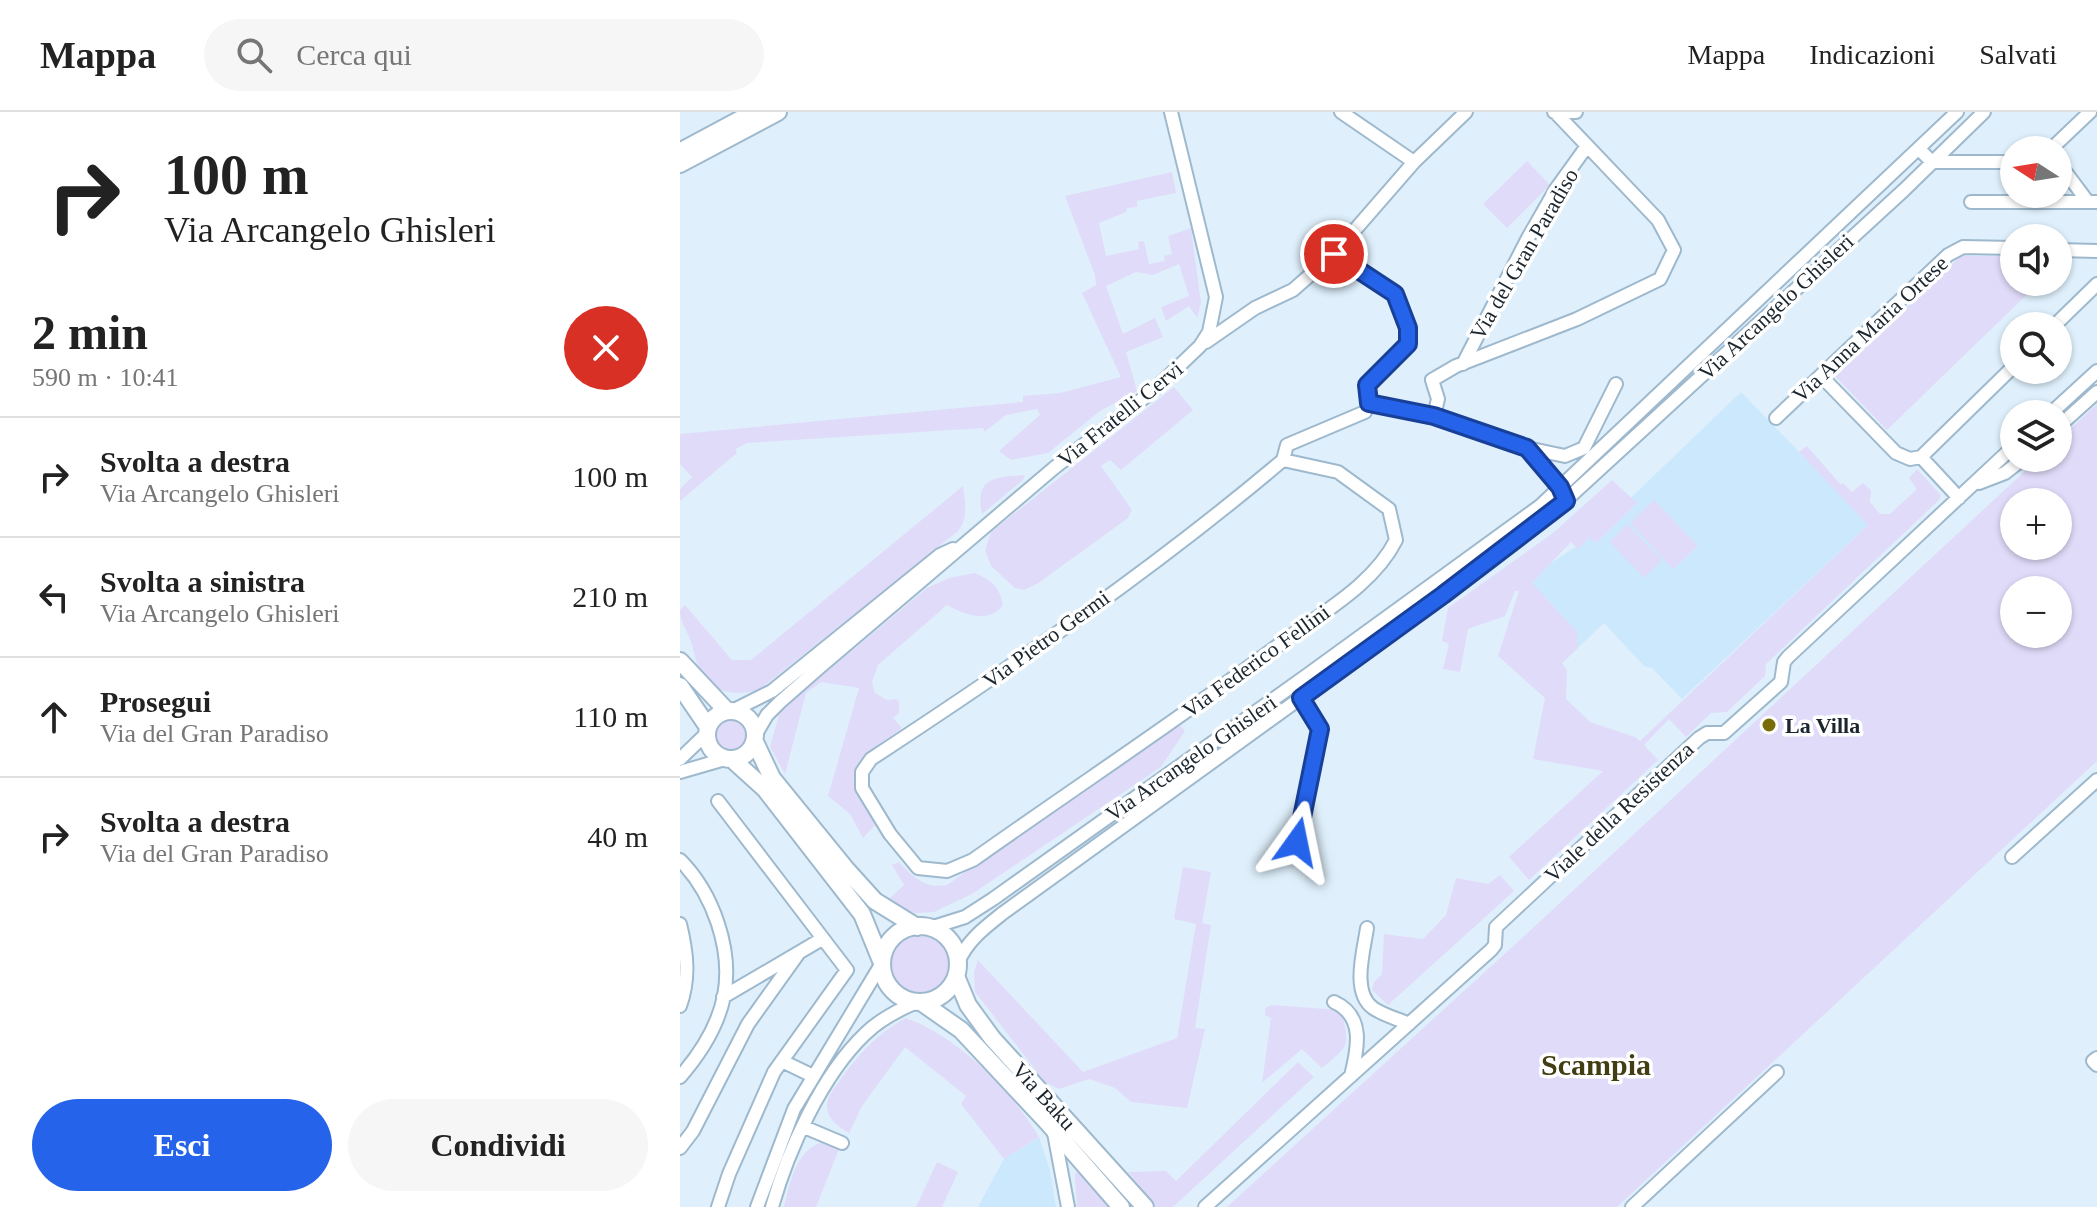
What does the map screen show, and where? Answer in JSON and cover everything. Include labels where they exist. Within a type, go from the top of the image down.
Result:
[{"type":"main road","points":[[680,151],[754,112]]},
{"type":"main road","points":[[680,164],[778,112]]},
{"type":"main road","points":[[680,661],[730,711],[746,716],[754,727],[755,738],[772,778],[875,901],[943,935],[952,944],[957,969],[944,993],[931,1001],[919,1002],[903,998],[892,990],[884,977],[882,963],[862,914],[765,789],[729,760],[711,750],[707,731],[680,686]]},
{"type":"main road","points":[[707,731],[717,715],[730,711]]},
{"type":"main road","points":[[729,760],[746,755],[755,738]]},
{"type":"main road","points":[[882,963],[888,944],[899,933],[924,927]]},
{"type":"main road","name":"Via Baku","points":[[957,969],[968,1005],[992,1038],[1145,1207]]},
{"type":"main road","name":"Via Baku","points":[[919,1002],[961,1030],[1121,1207]]},
{"type":"street","name":"Via Fratelli Cervi","points":[[755,738],[767,715],[780,702],[945,562],[963,543],[1154,390],[1200,346],[1209,332],[1216,297],[1171,112]]},
{"type":"street","points":[[1341,112],[1414,162]]},
{"type":"street","points":[[1200,346],[1255,308],[1293,290],[1334,254],[1414,162],[1466,112]]},
{"type":"street","name":"Via del Gran Paradiso","points":[[1555,112],[1576,112]]},
{"type":"street","name":"Via del Gran Paradiso","points":[[1434,416],[1438,399],[1432,380],[1463,364],[1577,319],[1660,279],[1674,250],[1658,220],[1555,112]]},
{"type":"street","name":"Via Arcangelo Ghisleri","points":[[924,927],[965,917],[993,899],[1540,506],[1957,112]]},
{"type":"street","name":"Via Arcangelo Ghisleri","points":[[957,969],[965,946],[978,932],[1443,595],[1566,501],[1984,112]]},
{"type":"street","points":[[2065,136],[2090,112]]},
{"type":"street","name":"Via del Gran Paradiso","points":[[1463,364],[1528,238],[1556,189],[1587,146]]},
{"type":"street","points":[[1919,149],[1932,162],[2000,162]]},
{"type":"street","points":[[2072,178],[2092,202]]},
{"type":"street","points":[[1971,202],[2092,202]]},
{"type":"street","name":"Via Anna Maria Ortese","points":[[1776,418],[1954,250],[2000,248]]},
{"type":"street","points":[[2072,250],[2097,251]]},
{"type":"street","points":[[1283,460],[1287,445],[1365,412],[1369,403],[1367,385],[1408,344],[1408,328],[1395,294],[1334,254]]},
{"type":"street","points":[[2068,312],[2097,284]]},
{"type":"street","points":[[2065,400],[2097,371]]},
{"type":"street","points":[[1821,376],[1896,453],[1910,459],[1921,457],[2000,380]]},
{"type":"street","points":[[1369,403],[1434,416],[1527,448],[1565,456],[1584,448],[1616,384]]},
{"type":"street","points":[[2072,414],[2097,392]]},
{"type":"street","points":[[1527,448],[1560,487],[1566,501]]},
{"type":"street","points":[[1921,457],[1959,498]]},
{"type":"street","name":"Viale della Resistenza","points":[[1205,1207],[1491,950],[1495,945],[1496,927],[1699,738],[1707,733],[1724,733],[1781,682],[1784,662],[1788,657],[1976,484],[2000,458]]},
{"type":"street","name":"Via Pietro Germi","points":[[890,834],[862,788],[862,772],[871,759],[1050,637],[1174,546],[1283,460]]},
{"type":"street","name":"Via Federico Fellini","points":[[890,834],[918,868],[947,871],[973,860],[1208,697],[1346,594],[1387,559],[1396,540],[1389,509],[1338,472],[1283,460]]},
{"type":"street","name":"Viale della Resistenza","points":[[1976,484],[2006,472]]},
{"type":"street","name":"Via Fratelli Cervi","points":[[730,711],[772,691],[940,555],[963,543]]},
{"type":"street","name":"Via Arcangelo Ghisleri","points":[[1297,842],[1320,729],[1301,698]]},
{"type":"street","points":[[680,759],[707,731]]},
{"type":"street","points":[[680,772],[729,760]]},
{"type":"street","points":[[2012,857],[2097,780]]},
{"type":"street","points":[[718,801],[847,970],[774,1072],[735,1159],[718,1207]]},
{"type":"street","points":[[680,860],[705,893],[715,914],[726,976],[723,997],[710,1034],[680,1077]]},
{"type":"street","points":[[680,924],[686,950],[687,986],[680,1006]]},
{"type":"street","points":[[1367,928],[1362,994],[1373,1008],[1409,1024]]},
{"type":"street","points":[[723,997],[822,939]]},
{"type":"street","points":[[680,1148],[693,1131],[748,1024],[798,954]]},
{"type":"street","points":[[757,1207],[775,1153],[813,1076],[882,963]]},
{"type":"street","points":[[772,1207],[791,1153],[818,1097],[853,1046],[893,1012],[919,1002]]},
{"type":"street","points":[[1334,1002],[1352,1014],[1356,1026],[1357,1050],[1351,1076]]},
{"type":"street","points":[[782,1061],[813,1076]]},
{"type":"street","points":[[1632,1207],[1777,1072]]},
{"type":"street","points":[[804,1127],[842,1143]]},
{"type":"street","name":"Via Baku","points":[[1054,1130],[1068,1207]]},
{"type":"shaded area","points":[[1527,161],[1550,185],[1507,228],[1483,204]]},
{"type":"shaded area","points":[[1172,172],[1176,193],[1137,201],[1137,207],[1127,208],[1126,212],[1099,223],[1106,256],[1139,249],[1138,242],[1144,241],[1149,264],[1165,261],[1164,256],[1172,254],[1168,236],[1191,228],[1201,303],[1197,318],[1189,306],[1166,321],[1161,307],[1189,296],[1179,264],[1153,275],[1136,272],[1106,286],[1123,334],[1155,318],[1163,337],[1126,352],[1137,391],[1100,411],[1048,453],[1011,460],[999,451],[1040,415],[1037,409],[1006,415],[984,432],[983,428],[747,443],[736,449],[737,453],[680,501],[680,489],[692,477],[680,464],[680,434],[1023,402],[1023,396],[1060,393],[1121,377],[1082,293],[1096,285],[1095,275],[1065,196]]},
{"type":"shaded area","points":[[1961,256],[2000,256],[2000,296],[2026,296],[2009,312],[2000,312],[2000,321],[1887,430],[1834,375]]},
{"type":"shaded area","points":[[1174,387],[1193,410],[1121,470],[1110,460],[1101,466],[1132,510],[1128,518],[1037,584],[1024,590],[1015,588],[991,566],[985,550],[991,532]]},
{"type":"shaded area","points":[[1741,392],[1869,524],[1682,699],[1652,668],[1644,666],[1604,623],[1542,682],[1524,581],[1589,538]]},
{"type":"shaded area","points":[[2097,404],[2097,761],[1617,1207],[1227,1207],[2000,494],[2000,560],[2072,560],[2072,488],[2007,488],[2024,472],[2072,472],[2072,427]]},
{"type":"shaded area","points":[[1807,446],[1841,485],[1843,483],[1852,492],[1863,483],[1871,490],[1870,502],[1880,514],[1890,514],[1917,489],[1909,478],[1917,469],[1941,495],[1766,664],[1765,676],[1727,712],[1711,713],[1686,737],[1669,719],[1644,745],[1658,760],[1529,880],[1509,857],[1603,771],[1533,759],[1545,698],[1498,656],[1519,591],[1515,591],[1505,616],[1468,629],[1460,672],[1443,669],[1449,644],[1442,641],[1448,608],[1553,533],[1612,480],[1637,503],[1596,543],[1589,538],[1578,549],[1571,542],[1532,583],[1577,632],[1578,648],[1562,663],[1567,670],[1566,699],[1590,722],[1640,741],[1868,525],[1799,452]]},
{"type":"shaded area","points":[[1025,475],[982,514],[980,501],[985,485],[997,478]]},
{"type":"shaded area","points":[[963,486],[965,516],[957,532],[759,690],[733,693],[717,688],[704,678],[681,618],[680,610],[685,605],[732,660],[751,660]]},
{"type":"shaded area","points":[[1654,500],[1698,546],[1673,569],[1630,523]]},
{"type":"shaded area","points":[[1627,524],[1662,560],[1644,578],[1610,542]]},
{"type":"shaded area","points":[[974,573],[997,588],[1003,605],[997,611],[976,616],[947,605],[878,665],[872,682],[875,693],[899,702],[899,713],[893,718],[902,728],[868,754],[856,771],[854,781],[857,791],[875,825],[863,838],[850,814],[828,796],[859,688],[821,682],[806,693],[785,774],[770,747],[780,711],[927,588],[949,578]]},
{"type":"shaded area","points":[[731,716],[744,722],[750,735],[744,748],[731,754],[718,748],[712,735],[718,722]]},
{"type":"shaded area","points":[[1178,723],[1185,731],[1161,767],[972,894],[934,912],[916,913],[901,909],[890,898],[904,885],[892,865],[899,862],[926,883],[947,885]]},
{"type":"shaded area","points":[[1183,867],[1211,872],[1202,923],[1211,925],[1195,1028],[1205,1029],[1187,1108],[1131,1102],[1115,1088],[1089,1079],[1059,1089],[1045,1082],[975,992],[974,972],[978,960],[1083,1072],[1177,1038],[1196,924],[1174,919]]},
{"type":"shaded area","points":[[1500,875],[1514,891],[1388,1005],[1372,990],[1374,982],[1382,974],[1384,934],[1423,939],[1446,915],[1456,878],[1488,884]]},
{"type":"shaded area","points":[[920,936],[941,945],[950,966],[941,987],[920,996],[899,987],[890,966],[899,945]]},
{"type":"shaded area","points":[[1272,1005],[1341,1010],[1346,1031],[1343,1049],[1322,1068],[1302,1049],[1262,1083],[1271,1018],[1265,1015],[1265,1008]]},
{"type":"shaded area","points":[[906,1018],[944,1038],[982,1067],[1028,1119],[1039,1137],[1004,1159],[961,1104],[966,1096],[905,1047],[862,1106],[849,1133],[837,1125],[827,1110],[829,1096],[868,1046]]},
{"type":"shaded area","points":[[1298,1062],[1314,1077],[1173,1207],[1156,1207],[1128,1172],[1166,1171],[1176,1181]]},
{"type":"shaded area","points":[[1039,1137],[1050,1170],[1056,1207],[978,1207],[1004,1159]]},
{"type":"shaded area","points":[[822,1142],[839,1149],[816,1207],[784,1207],[800,1160],[813,1146]]},
{"type":"shaded area","points":[[937,1162],[958,1172],[942,1207],[916,1207]]},
{"type":"shaded area","points":[[1079,1169],[1110,1207],[1077,1207],[1075,1174]]},
{"type":"place","name":"La Villa","points":[[1769,725]]},
{"type":"district","name":"Scampia","points":[[1596,1064]]},
{"type":"route","points":[[1297,842],[1320,729],[1301,698],[1566,501],[1560,487],[1527,448],[1434,416],[1369,403],[1367,385],[1408,344],[1408,328],[1395,294],[1334,254]]}]
